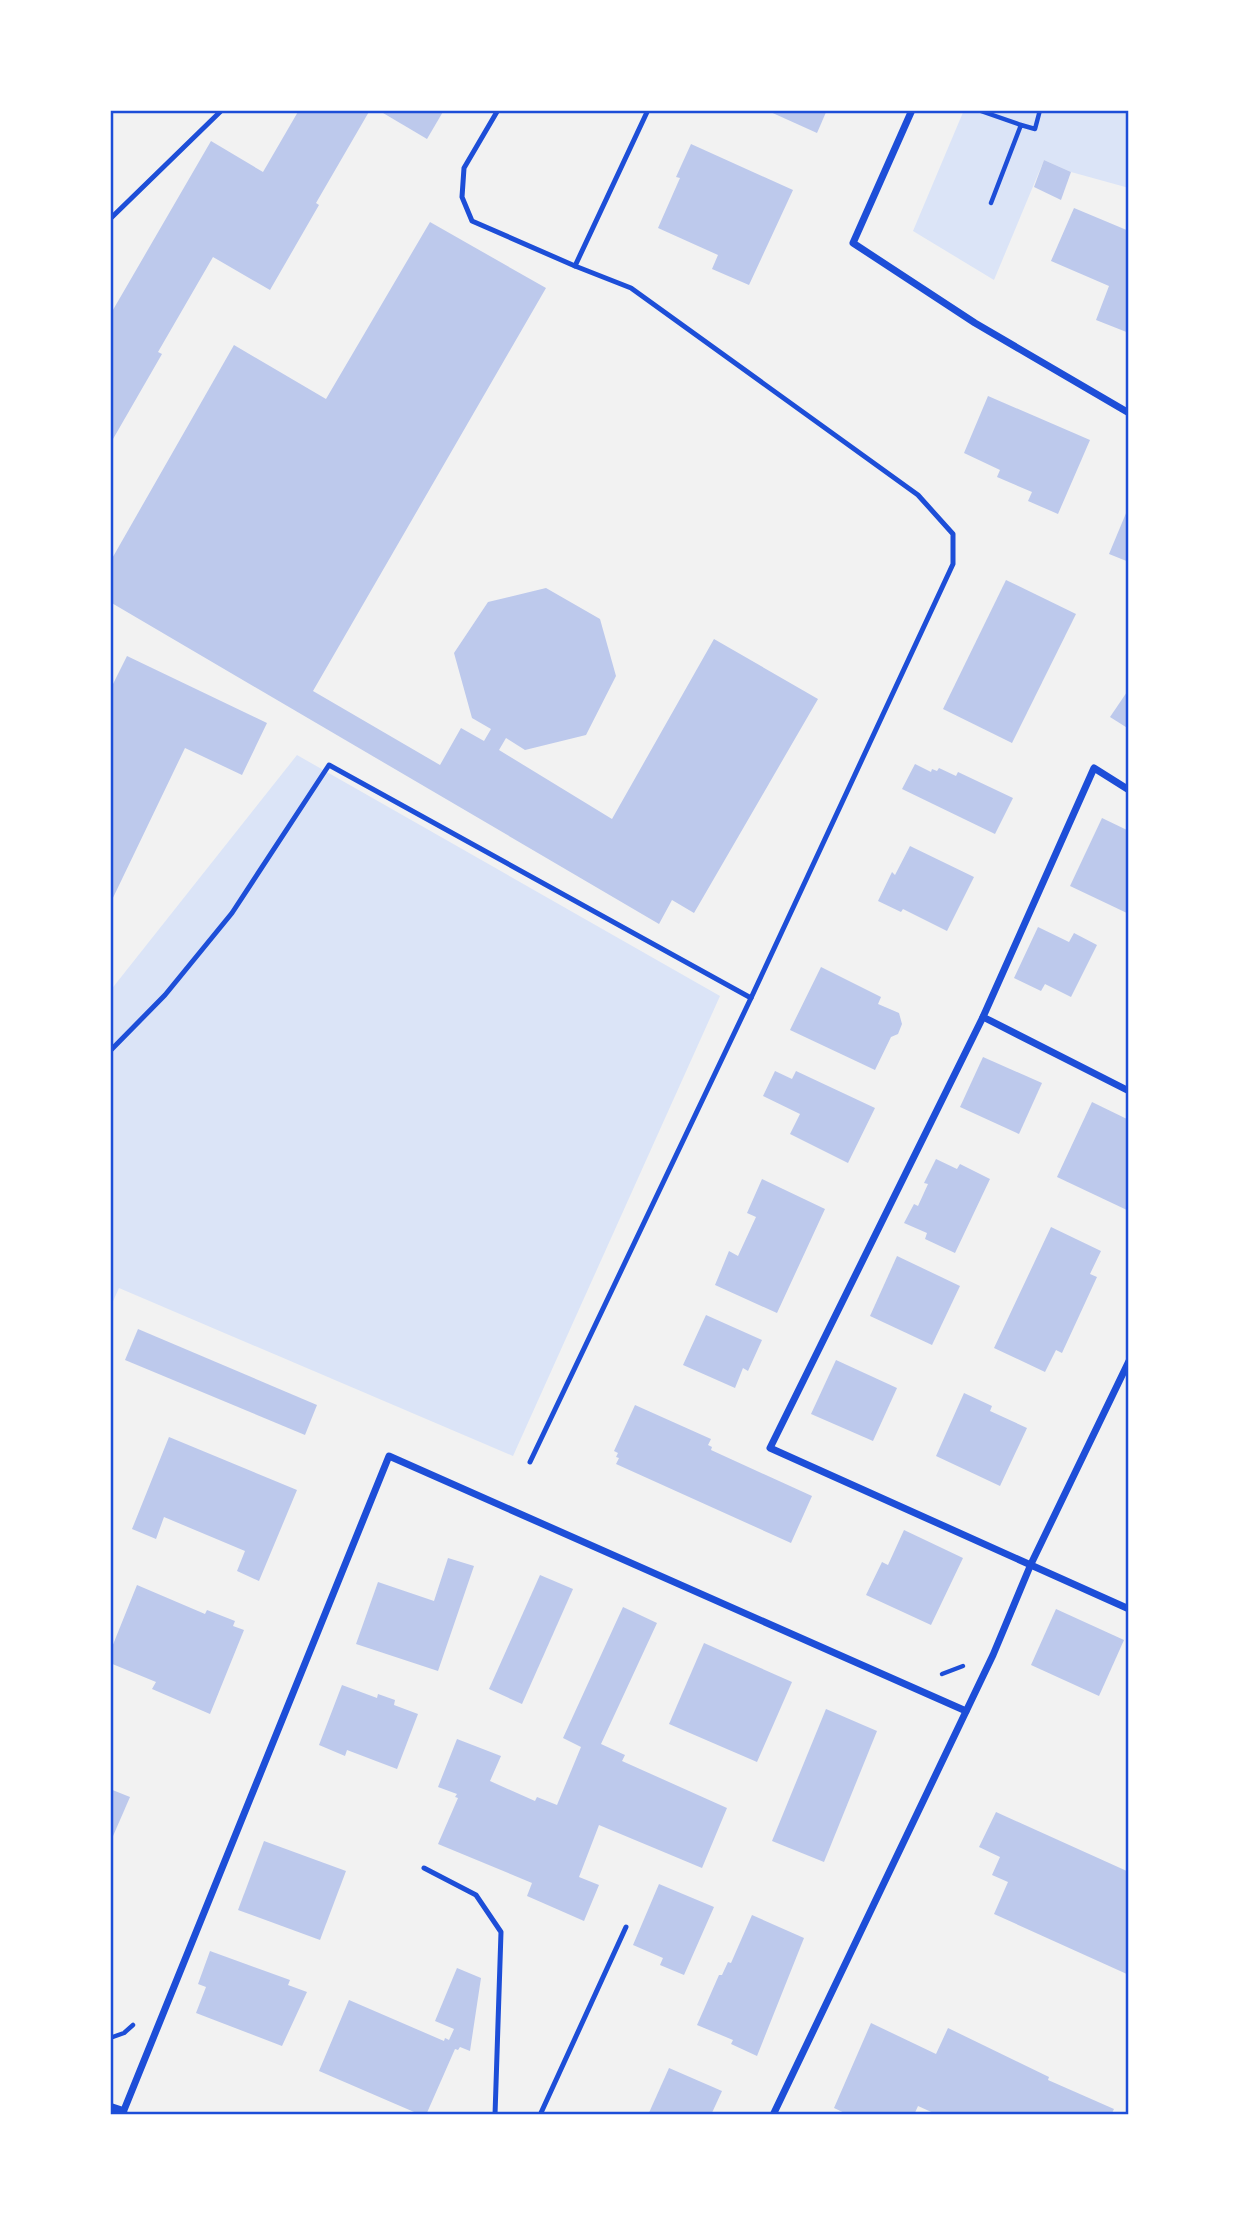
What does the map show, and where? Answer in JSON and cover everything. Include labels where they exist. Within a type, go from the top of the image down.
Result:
[{"type":"main road","points":[[110,2112],[120,2115]]},
{"type":"street","points":[[912,110],[853,243],[975,323],[1129,413]]},
{"type":"street","points":[[1129,790],[1094,768],[983,1017],[770,1448],[1129,1609]]},
{"type":"street","points":[[983,1017],[1129,1091]]},
{"type":"street","points":[[772,2115],[966,1711],[1031,1564],[1129,1361]]},
{"type":"street","points":[[120,2115],[388,1456],[966,1711]]},
{"type":"lane","points":[[110,219],[222,110]]},
{"type":"lane","points":[[498,110],[464,168],[462,197],[472,220],[631,288],[918,495],[953,534],[953,564],[751,998],[530,1462]]},
{"type":"lane","points":[[575,266],[648,110]]},
{"type":"lane","points":[[110,1051],[165,995],[232,913],[329,765],[751,998]]},
{"type":"lane","points":[[424,1868],[476,1895],[501,1931],[495,2115]]},
{"type":"lane","points":[[540,2115],[626,1927]]},
{"type":"path","points":[[978,110],[1035,129],[1040,110]]},
{"type":"path","points":[[991,203],[1021,125]]},
{"type":"path","points":[[935,1672],[944,1674],[964,1666],[969,1657]]},
{"type":"path","points":[[110,2038],[124,2033],[138,2020]]},
{"type":"shaded area","points":[[964,110],[1129,110],[1129,188],[1071,172],[1044,160],[994,280],[913,231]]},
{"type":"shaded area","points":[[297,755],[720,996],[513,1456],[119,1288],[110,1308],[110,991]]},
{"type":"building","points":[[299,110],[370,110],[270,290],[213,257],[158,352],[162,354],[113,439],[110,438],[110,315],[211,141],[263,172]]},
{"type":"building","points":[[378,110],[444,110],[427,139]]},
{"type":"building","points":[[766,110],[827,110],[817,133]]},
{"type":"building","points":[[691,144],[793,190],[749,285],[712,269],[718,255],[658,228],[680,178],[676,177]]},
{"type":"building","points":[[1044,160],[1071,172],[1061,200],[1034,187]]},
{"type":"building","points":[[1074,208],[1129,231],[1129,333],[1096,320],[1109,286],[1051,261]]},
{"type":"building","points":[[430,222],[546,288],[313,691],[440,765],[461,728],[484,741],[491,729],[472,718],[454,653],[488,602],[546,588],[600,619],[616,676],[586,735],[525,750],[506,738],[499,750],[612,819],[714,639],[818,699],[694,913],[672,900],[659,924],[110,602],[110,562],[234,345],[326,399]]},
{"type":"building","points":[[988,396],[1090,440],[1058,514],[1028,501],[1032,492],[997,477],[1000,470],[964,453]]},
{"type":"building","points":[[1129,506],[1129,562],[1109,554]]},
{"type":"building","points":[[1006,580],[1076,614],[1012,743],[943,709]]},
{"type":"building","points":[[127,656],[267,723],[242,775],[185,748],[110,904],[110,690]]},
{"type":"building","points":[[1129,689],[1129,729],[1110,717]]},
{"type":"building","points":[[915,764],[931,772],[932,769],[937,771],[939,768],[956,776],[958,772],[1013,798],[995,834],[902,789]]},
{"type":"building","points":[[1102,818],[1129,831],[1129,914],[1070,886]]},
{"type":"building","points":[[910,846],[974,877],[947,931],[903,909],[901,912],[878,901],[892,872],[895,875]]},
{"type":"building","points":[[1038,927],[1069,942],[1074,933],[1097,945],[1071,997],[1045,984],[1041,991],[1014,978]]},
{"type":"building","points":[[821,967],[881,997],[878,1004],[899,1013],[902,1024],[898,1034],[891,1037],[875,1070],[790,1030]]},
{"type":"building","points":[[983,1057],[1042,1083],[1019,1134],[960,1107]]},
{"type":"building","points":[[775,1071],[792,1079],[796,1071],[875,1108],[848,1163],[790,1134],[800,1114],[763,1096]]},
{"type":"building","points":[[1092,1102],[1129,1120],[1129,1211],[1057,1177]]},
{"type":"building","points":[[936,1159],[957,1169],[960,1164],[990,1179],[955,1253],[925,1239],[927,1233],[904,1223],[914,1204],[918,1206],[928,1184],[924,1183]]},
{"type":"building","points":[[762,1179],[825,1209],[777,1313],[715,1285],[729,1251],[738,1256],[756,1217],[747,1213]]},
{"type":"building","points":[[1051,1227],[1101,1251],[1090,1274],[1097,1277],[1062,1353],[1056,1350],[1045,1372],[994,1348]]},
{"type":"building","points":[[897,1256],[960,1286],[932,1345],[870,1316]]},
{"type":"building","points":[[706,1315],[762,1340],[748,1371],[743,1368],[735,1388],[683,1365]]},
{"type":"building","points":[[138,1329],[317,1405],[305,1435],[125,1360]]},
{"type":"building","points":[[836,1360],[897,1388],[873,1441],[811,1414]]},
{"type":"building","points":[[964,1393],[992,1406],[990,1411],[1027,1428],[1000,1486],[936,1456]]},
{"type":"building","points":[[635,1405],[711,1439],[708,1445],[712,1447],[711,1450],[812,1496],[791,1543],[616,1464],[619,1458],[614,1451]]},
{"type":"building","points":[[169,1437],[297,1490],[259,1581],[237,1571],[245,1551],[164,1517],[156,1539],[132,1529]]},
{"type":"building","points":[[904,1530],[963,1558],[931,1625],[866,1595],[882,1562],[888,1565]]},
{"type":"building","points":[[448,1558],[474,1566],[438,1671],[356,1644],[378,1582],[434,1601]]},
{"type":"building","points":[[540,1575],[573,1589],[522,1704],[489,1689]]},
{"type":"building","points":[[137,1585],[205,1614],[207,1610],[235,1621],[233,1626],[244,1630],[210,1714],[152,1689],[156,1682],[110,1663],[110,1652]]},
{"type":"building","points":[[623,1607],[657,1623],[601,1744],[625,1755],[622,1761],[727,1808],[702,1868],[599,1825],[579,1877],[599,1885],[584,1921],[527,1896],[532,1883],[438,1844],[458,1798],[455,1797],[457,1794],[438,1787],[457,1739],[501,1756],[490,1781],[535,1801],[537,1797],[557,1805],[581,1747],[563,1738]]},
{"type":"building","points":[[1056,1609],[1124,1640],[1099,1696],[1031,1665]]},
{"type":"building","points":[[704,1643],[792,1682],[757,1762],[669,1724]]},
{"type":"building","points":[[342,1685],[377,1698],[378,1694],[395,1700],[394,1705],[418,1714],[397,1769],[347,1750],[345,1756],[319,1745]]},
{"type":"building","points":[[826,1709],[877,1731],[824,1862],[772,1841]]},
{"type":"building","points":[[110,1789],[130,1797],[110,1843]]},
{"type":"building","points":[[996,1812],[1129,1872],[1129,1975],[994,1914],[1008,1882],[992,1875],[1000,1857],[979,1847]]},
{"type":"building","points":[[264,1841],[346,1871],[320,1940],[238,1910]]},
{"type":"building","points":[[659,1884],[714,1907],[684,1975],[660,1965],[663,1958],[633,1945]]},
{"type":"building","points":[[752,1915],[804,1938],[757,2056],[731,2044],[733,2040],[697,2025],[719,1975],[722,1975],[728,1962],[731,1963]]},
{"type":"building","points":[[210,1951],[290,1980],[288,1985],[307,1992],[282,2046],[196,2013],[206,1987],[198,1984]]},
{"type":"building","points":[[457,1968],[481,1978],[470,2051],[460,2047],[455,2049],[426,2115],[319,2071],[349,2000],[444,2041],[445,2038],[449,2040],[454,2029],[435,2021]]},
{"type":"building","points":[[871,2023],[936,2054],[948,2028],[1049,2077],[1048,2080],[1114,2109],[1111,2115],[938,2115],[918,2106],[914,2115],[849,2115],[834,2108]]},
{"type":"building","points":[[669,2068],[722,2091],[711,2115],[648,2115]]}]
